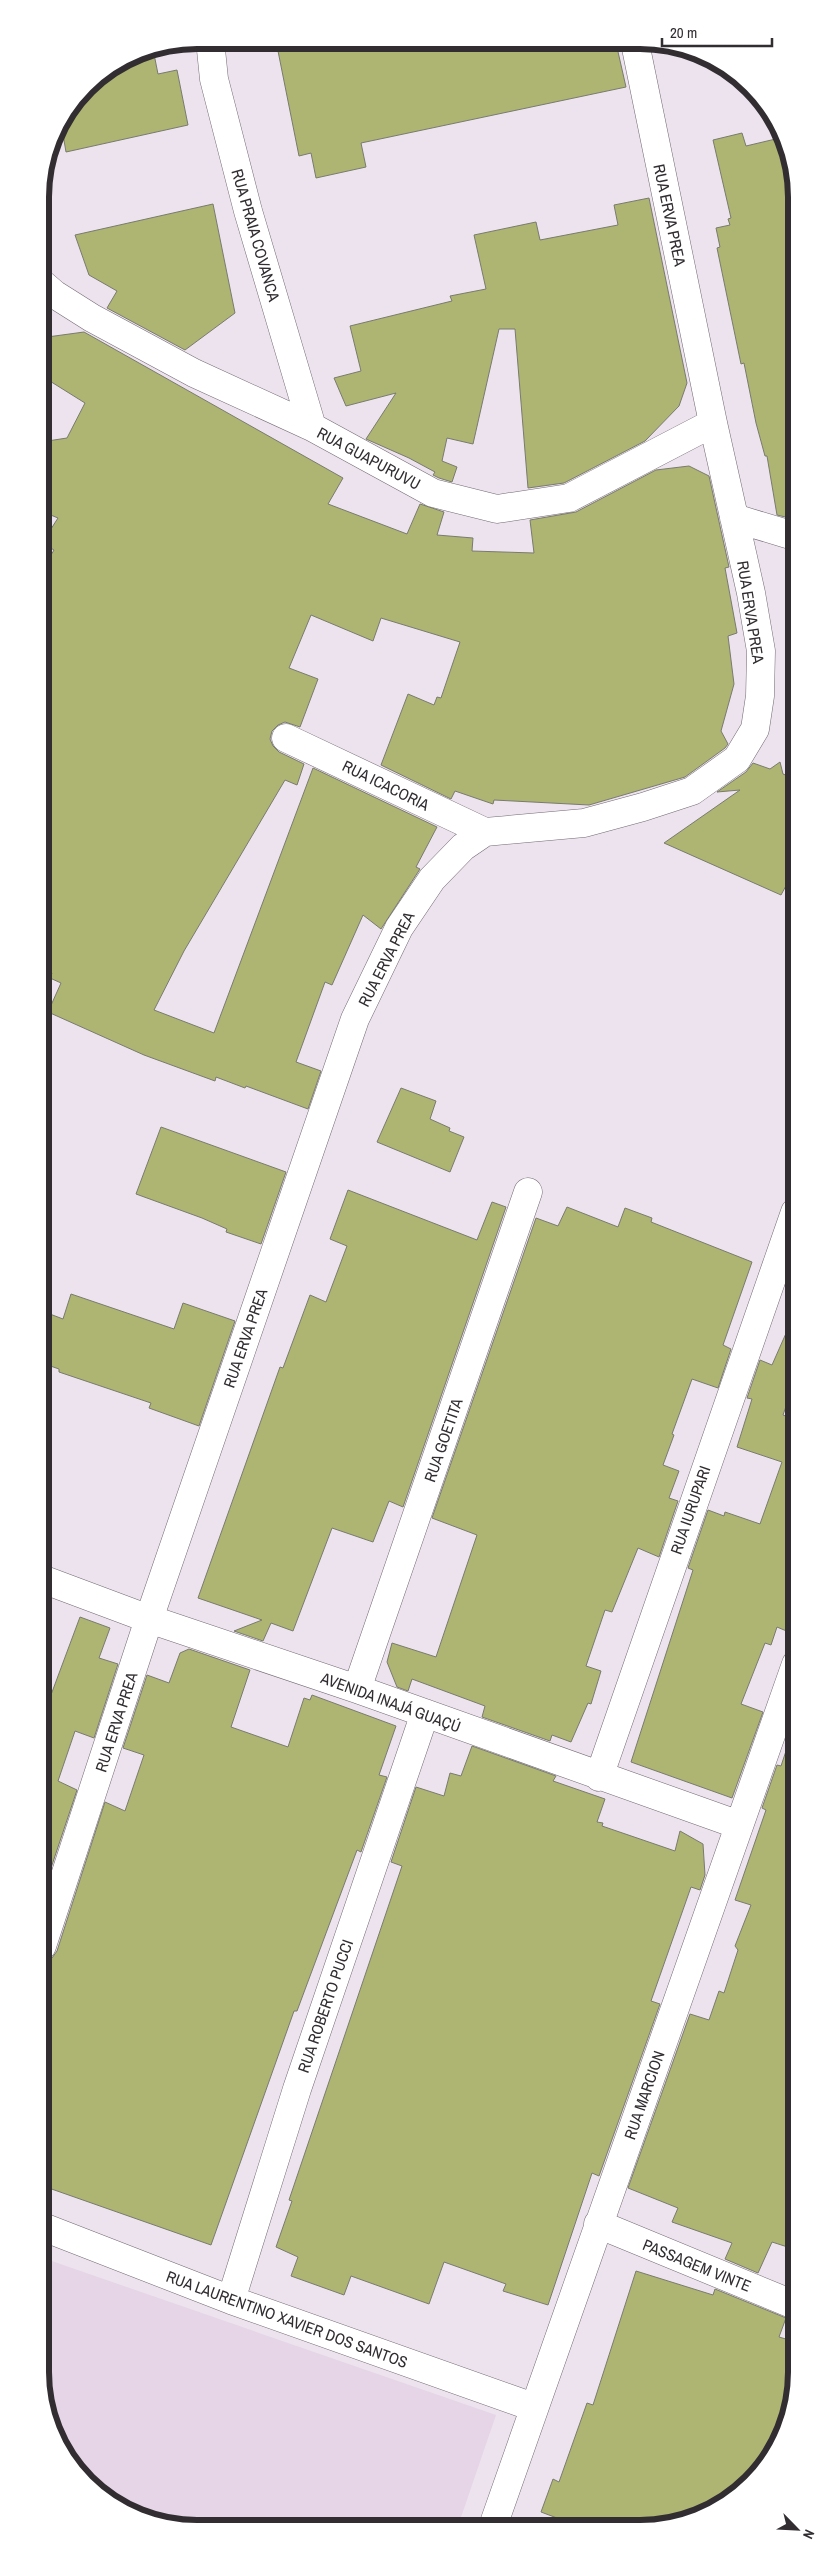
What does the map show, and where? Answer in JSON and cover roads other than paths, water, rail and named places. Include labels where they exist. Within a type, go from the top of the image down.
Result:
[{"type":"street","name":"RUA PRAIA COVANCA","points":[[211,49],[214,79],[248,211],[312,427]]},
{"type":"street","name":"RUA ERVA PREA","points":[[49,1925],[149,1620],[355,1019],[399,928],[432,879],[462,847],[485,832],[584,822],[643,808],[692,791],[737,759],[755,729],[760,696],[761,651],[751,593],[713,423],[636,49]]},
{"type":"street","name":"RUA GUAPURUVU","points":[[49,290],[92,318],[194,373],[312,427],[433,493],[497,509],[568,498],[713,423]]},
{"type":"street","points":[[734,518],[788,534]]},
{"type":"street","name":"RUA ICACORIA","points":[[286,738],[485,832]]},
{"type":"street","name":"RUA GOETITA","points":[[357,1689],[528,1192]]},
{"type":"street","name":"RUA IURUPARI","points":[[599,1777],[788,1250]]},
{"type":"street","name":"AVENIDA INAJÁ GUAÇÚ","points":[[49,1582],[149,1620],[357,1689],[599,1777],[739,1825]]},
{"type":"street","name":"RUA MARCION","points":[[494,2520],[788,1687]]},
{"type":"street","name":"RUA ROBERTO PUCCI","points":[[231,2300],[297,2089],[425,1713]]},
{"type":"street","name":"PASSAGEM VINTE","points":[[598,2224],[788,2302]]},
{"type":"street","name":"RUA LAURENTINO XAVIER DOS SANTOS","points":[[49,2229],[231,2300],[533,2407]]}]
